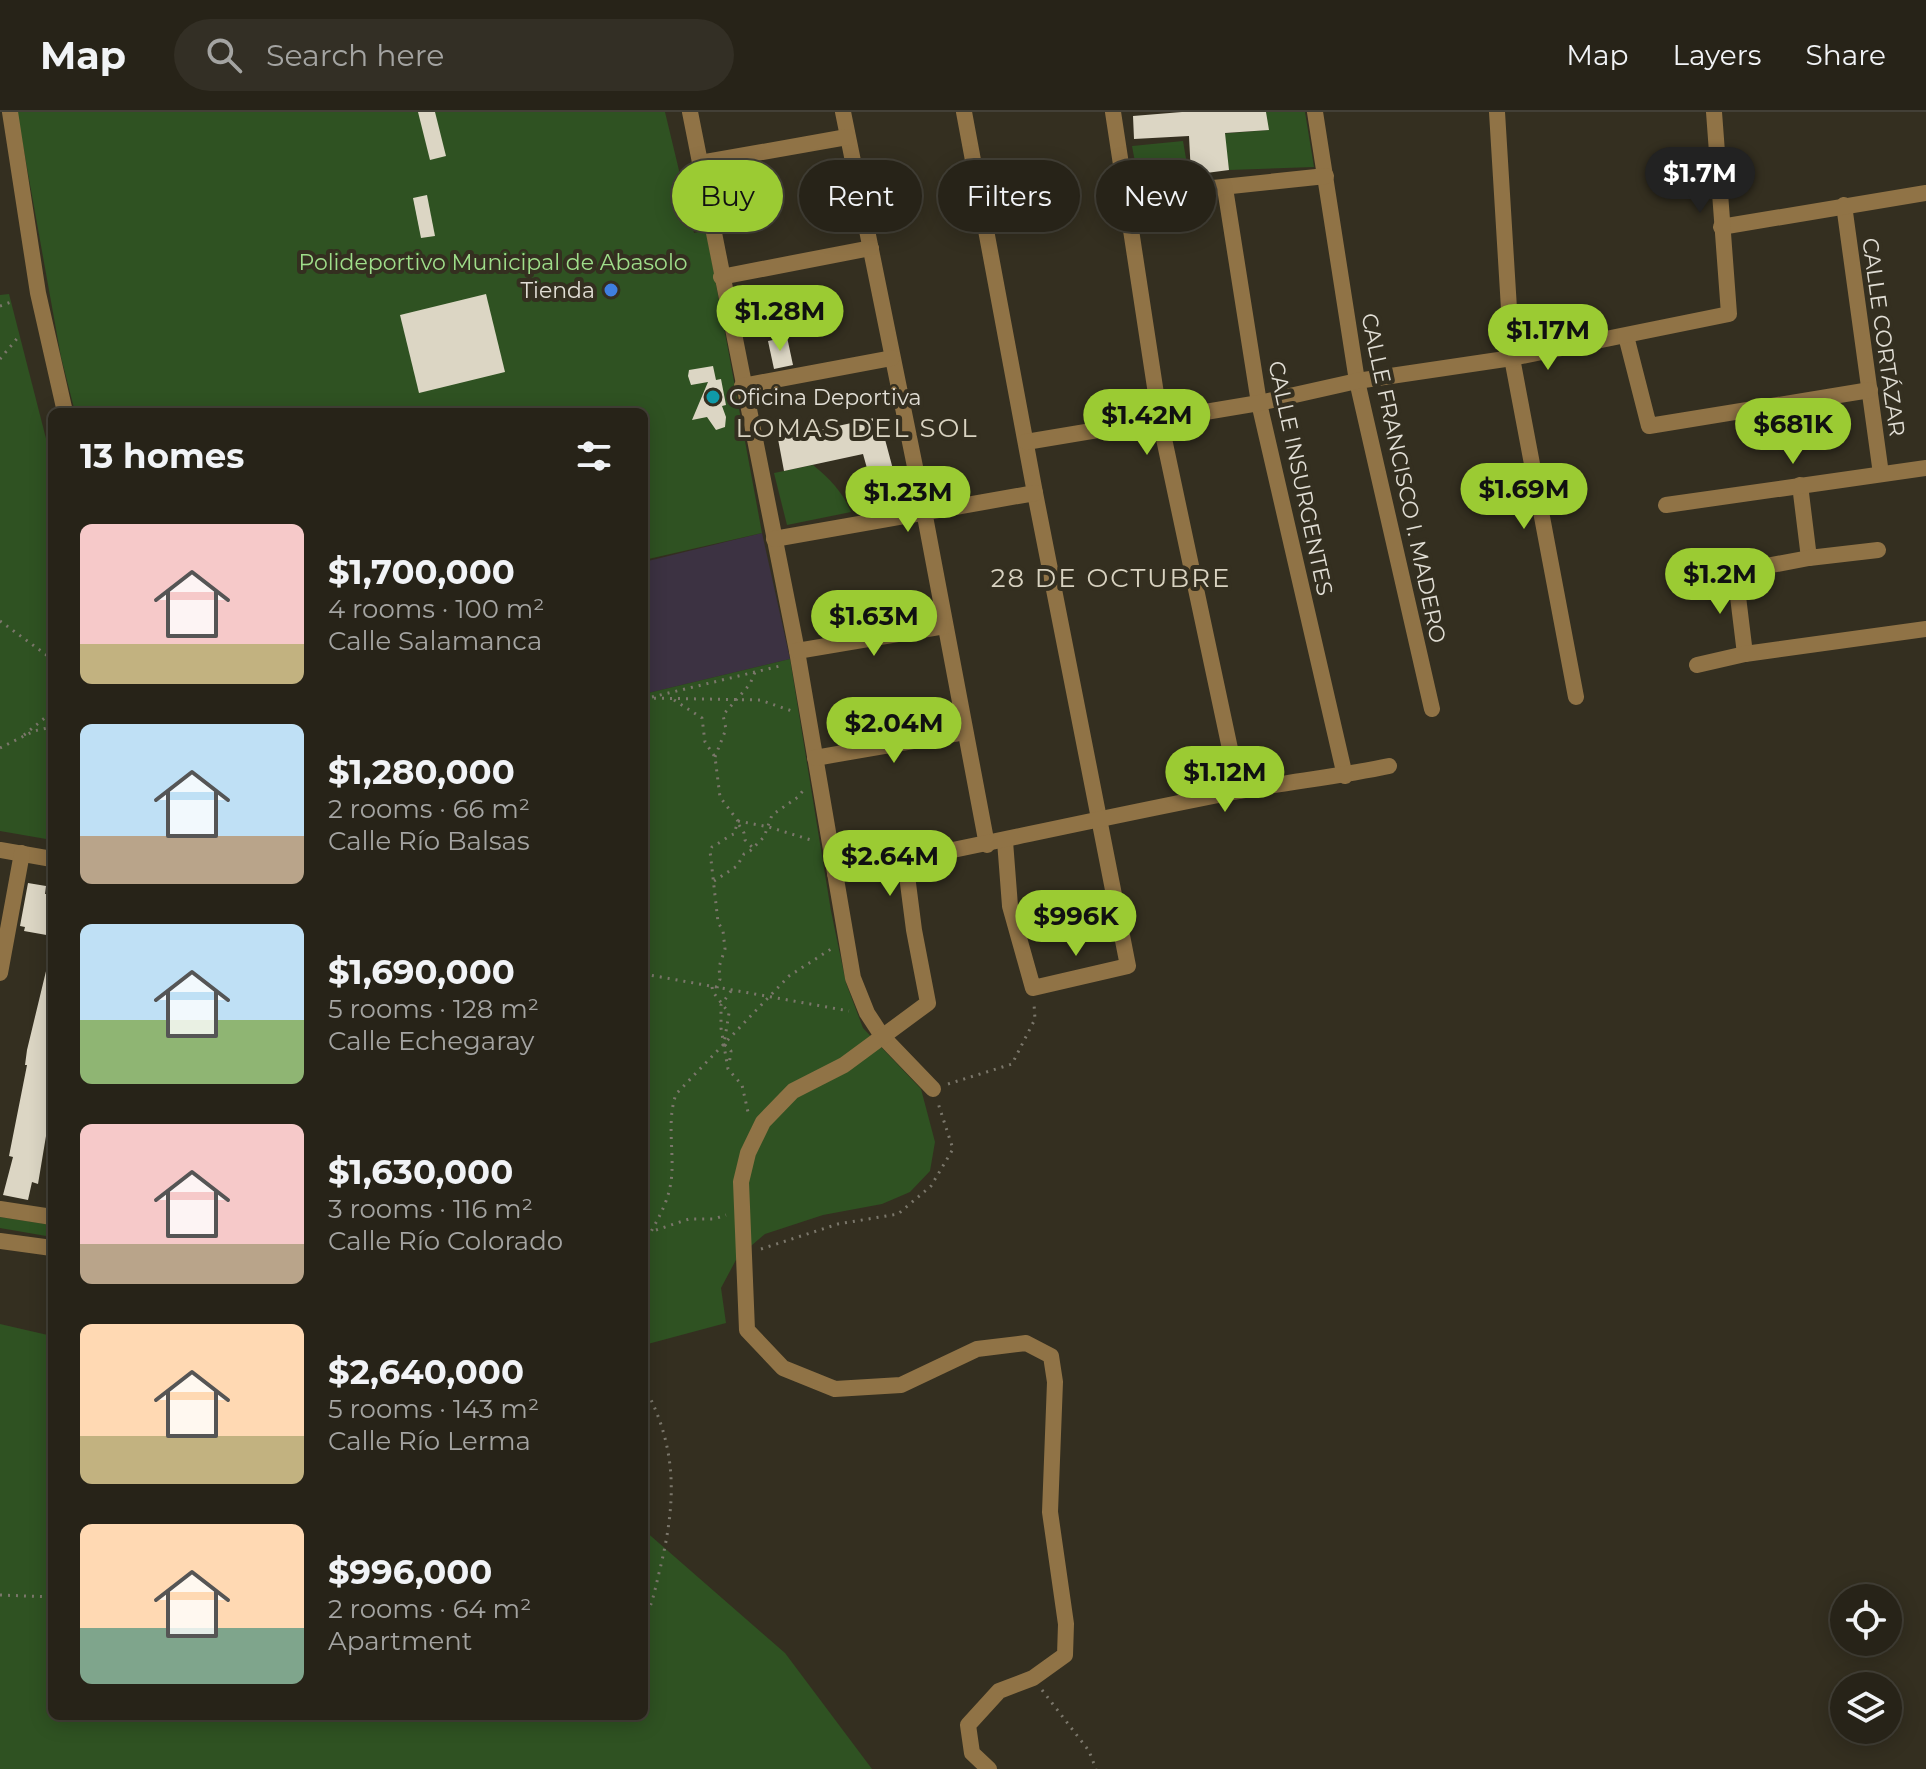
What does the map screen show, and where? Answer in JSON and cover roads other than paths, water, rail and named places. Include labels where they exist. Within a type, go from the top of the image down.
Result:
[{"type":"street","points":[[10,112],[38,293],[64,408]]},
{"type":"street","points":[[690,112],[699,160]]},
{"type":"street","points":[[843,112],[924,511],[987,845]]},
{"type":"street","points":[[964,112],[1128,966],[1033,988],[1010,906],[1005,841]]},
{"type":"street","points":[[1113,112],[1121,160]]},
{"type":"street","name":"CALLE FRANCISCO I. MADERO","points":[[1315,112],[1357,381],[1432,709]]},
{"type":"street","points":[[1497,112],[1512,358],[1576,697]]},
{"type":"street","points":[[1026,442],[1259,403],[1357,381],[1512,358],[1729,314],[1714,112]]},
{"type":"street","points":[[717,160],[847,137]]},
{"type":"street","points":[[1216,189],[1326,176]]},
{"type":"street","name":"CALLE INSURGENTES","points":[[1225,188],[1259,403],[1345,776]]},
{"type":"street","points":[[1721,227],[1926,193]]},
{"type":"street","name":"CALLE CORTÁZAR","points":[[1844,205],[1881,474]]},
{"type":"street","points":[[713,232],[797,655],[853,978],[867,1013],[882,1036],[933,1089]]},
{"type":"street","points":[[1132,232],[1160,420],[1239,791]]},
{"type":"street","points":[[721,277],[871,248]]},
{"type":"street","points":[[1626,336],[1649,426],[1870,390]]},
{"type":"street","points":[[742,386],[892,358]]},
{"type":"street","points":[[1666,505],[1926,468]]},
{"type":"street","points":[[1800,485],[1809,558]]},
{"type":"street","points":[[774,539],[1035,493]]},
{"type":"street","points":[[1682,582],[1809,558],[1878,550]]},
{"type":"street","points":[[1735,572],[1745,654]]},
{"type":"street","points":[[797,655],[945,626]]},
{"type":"street","points":[[1697,665],[1745,654],[1926,629]]},
{"type":"street","points":[[815,758],[965,732]]},
{"type":"street","points":[[835,874],[1239,791],[1345,776],[1389,766]]},
{"type":"street","points":[[0,850],[48,858]]},
{"type":"street","points":[[0,973],[22,853]]},
{"type":"street","points":[[905,860],[928,1003],[844,1065],[793,1091],[763,1122],[748,1153],[741,1182],[747,1330],[783,1368],[835,1389],[901,1385],[977,1349],[1026,1343],[1051,1356],[1055,1382],[1050,1512],[1066,1624],[1065,1655],[1033,1678],[999,1691],[968,1725],[972,1753],[989,1769]]},
{"type":"street","points":[[0,1209],[48,1216]]},
{"type":"street","points":[[0,1241],[48,1247]]},
{"type":"place","name":"Tienda","points":[[611,290]]},
{"type":"place","name":"Oficina Deportiva","points":[[713,397]]},
{"type":"district","name":"LOMAS DEL SOL","points":[[857,428]]},
{"type":"district","name":"28 DE OCTUBRE","points":[[1111,578]]},
{"type":"park label","name":"Polideportivo Municipal de Abasolo","points":[[493,262]]}]
